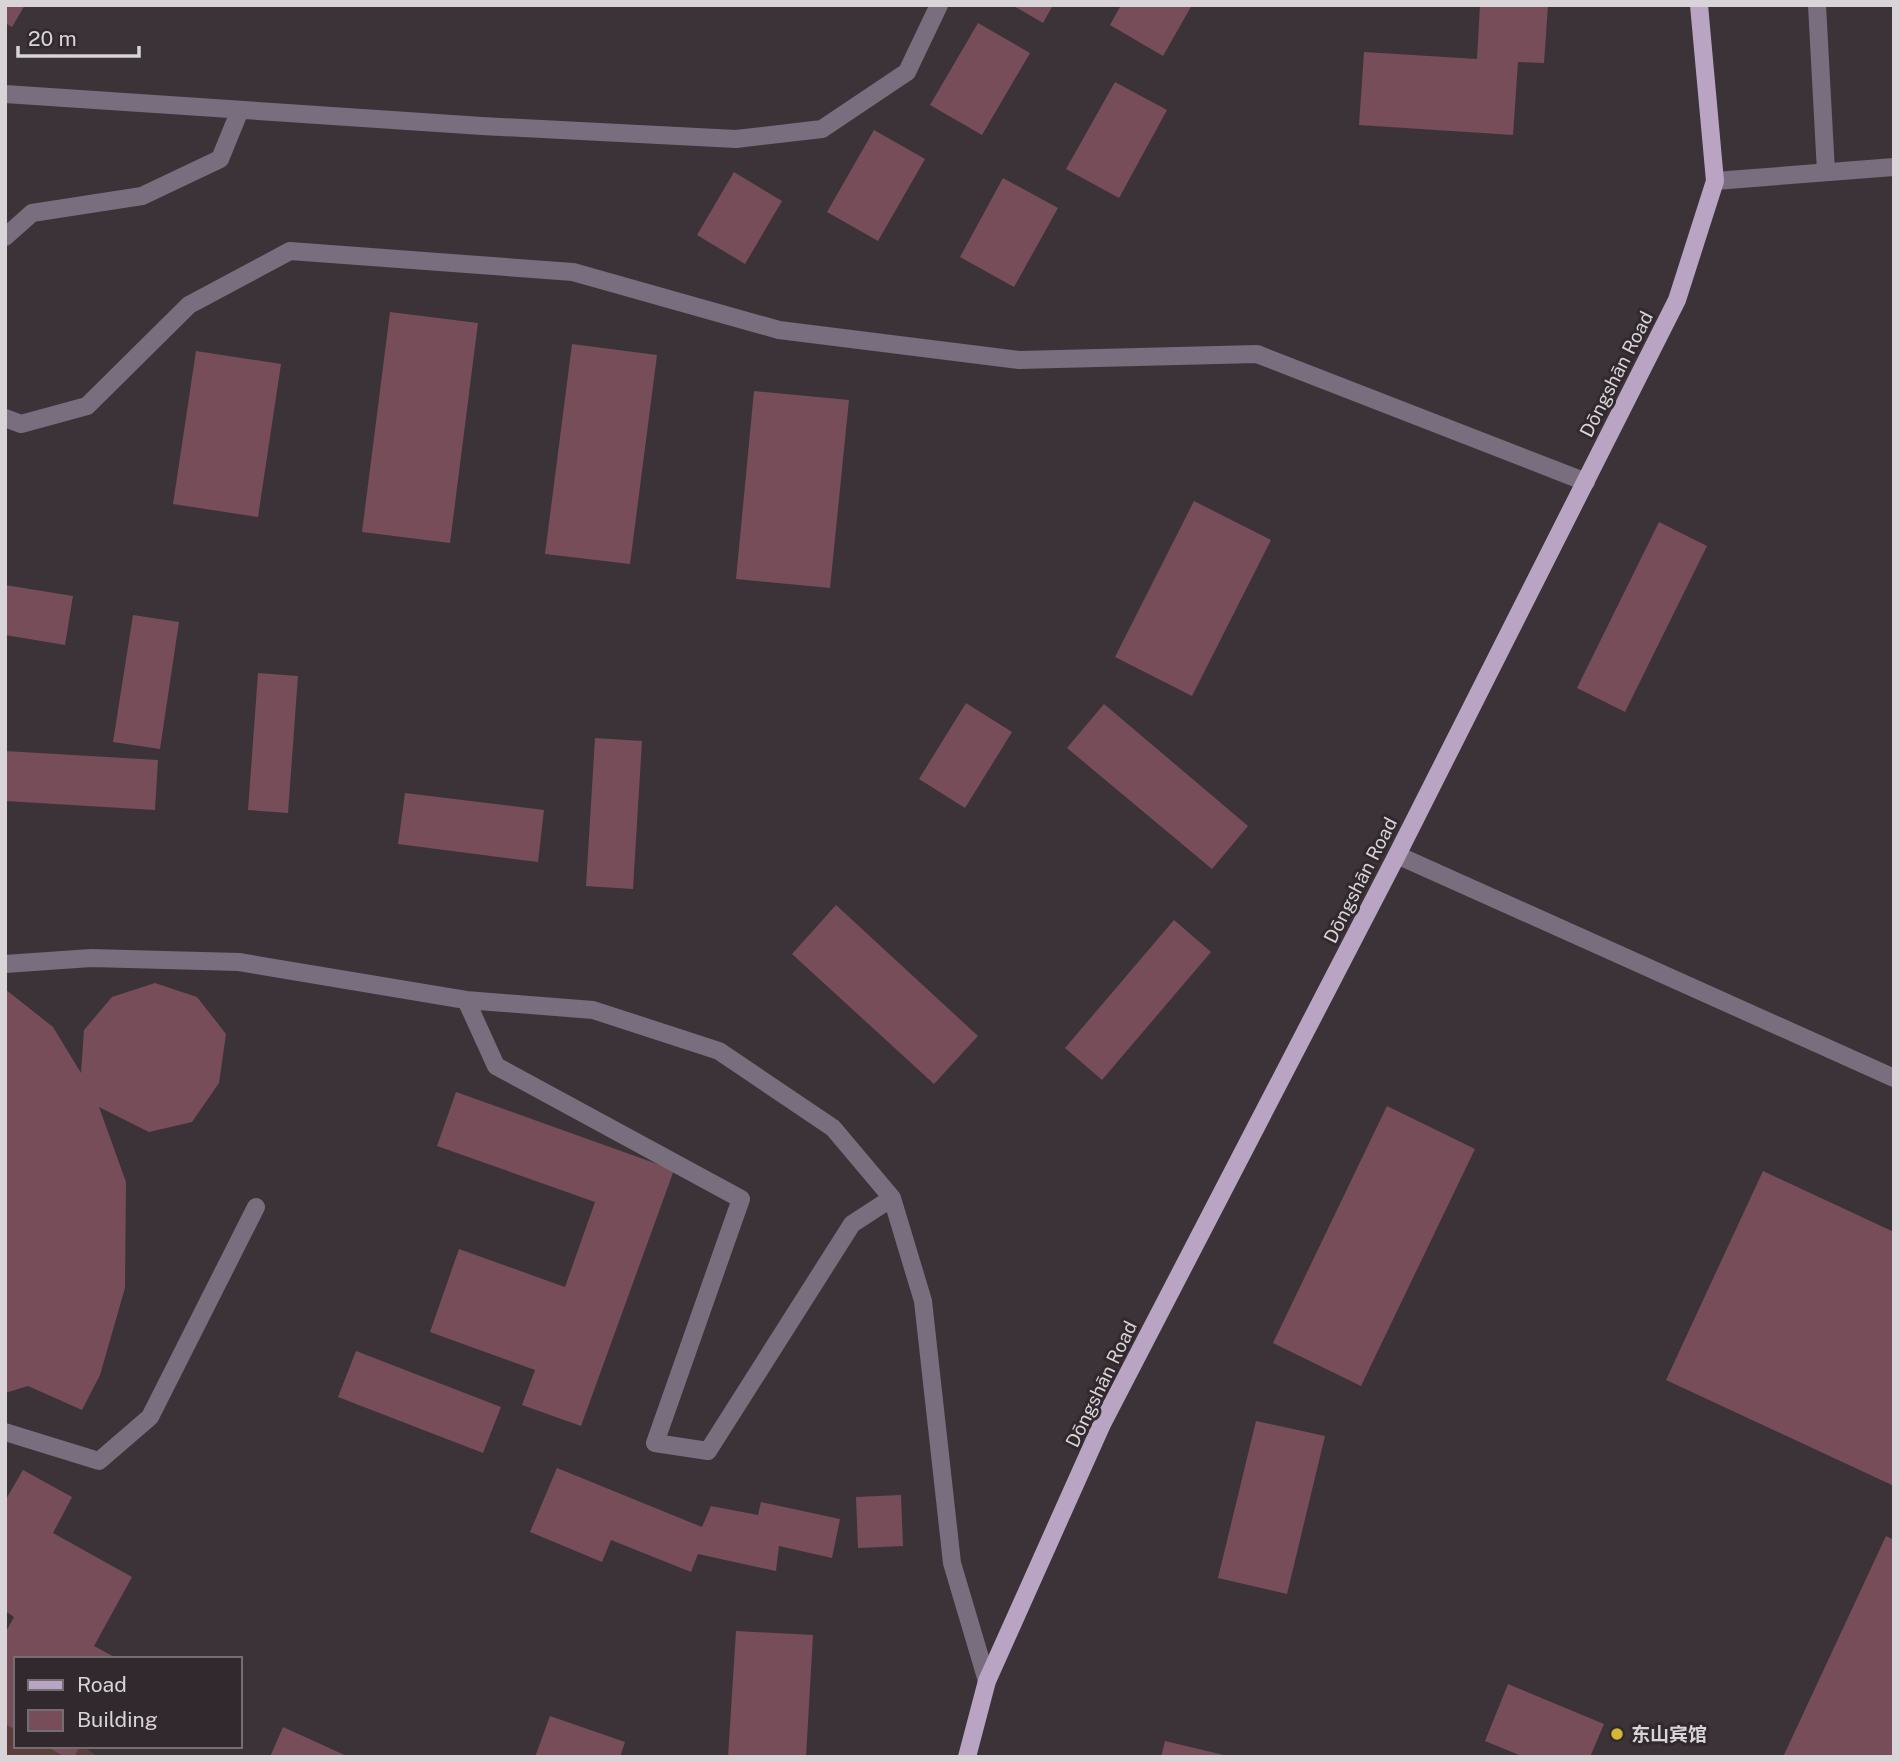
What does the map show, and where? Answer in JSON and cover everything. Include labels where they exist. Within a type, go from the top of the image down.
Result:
[{"type":"main road","name":"Dōngshān Road","points":[[967,1757],[987,1681],[1102,1424],[1397,855],[1677,300],[1715,181],[1699,5]]},
{"type":"lane","points":[[5,94],[736,139],[822,128],[907,72],[939,5]]},
{"type":"lane","points":[[1816,5],[1826,172]]},
{"type":"lane","points":[[5,237],[32,213],[142,196],[220,159],[240,110]]},
{"type":"lane","points":[[1715,181],[1894,167]]},
{"type":"lane","points":[[5,418],[21,424],[87,406],[189,305],[290,251],[573,272],[779,330],[1019,360],[1257,354],[1586,482]]},
{"type":"lane","points":[[1397,855],[1894,1078]]},
{"type":"lane","points":[[5,964],[91,958],[239,962],[466,1000],[593,1010],[719,1051],[833,1128],[892,1198],[923,1301],[952,1563],[987,1681]]},
{"type":"lane","points":[[466,1000],[496,1066],[741,1199],[655,1443],[708,1451],[852,1224],[892,1198]]},
{"type":"lane","points":[[5,1432],[100,1461],[149,1418],[256,1207]]},
{"type":"shaded area","points":[[5,1692],[14,1698],[14,1748],[86,1748],[98,1757],[5,1757]]},
{"type":"building","points":[[5,5],[25,5],[12,27],[5,23]]},
{"type":"building","points":[[1012,5],[1053,5],[1043,23]]},
{"type":"building","points":[[1121,5],[1192,5],[1163,56],[1110,25]]},
{"type":"building","points":[[1480,5],[1548,5],[1544,63],[1518,62],[1513,135],[1359,125],[1364,52],[1477,59]]},
{"type":"building","points":[[978,23],[1030,53],[982,135],[930,105]]},
{"type":"building","points":[[1115,82],[1167,110],[1119,198],[1066,169]]},
{"type":"building","points":[[874,130],[925,159],[878,241],[827,212]]},
{"type":"building","points":[[734,172],[782,201],[745,264],[697,235]]},
{"type":"building","points":[[1003,178],[1058,208],[1014,287],[960,257]]},
{"type":"building","points":[[390,312],[478,323],[450,543],[362,532]]},
{"type":"building","points":[[572,344],[657,355],[630,564],[545,554]]},
{"type":"building","points":[[196,351],[281,364],[258,517],[173,504]]},
{"type":"building","points":[[754,391],[849,400],[830,588],[736,579]]},
{"type":"building","points":[[1194,501],[1271,540],[1192,696],[1115,657]]},
{"type":"building","points":[[1659,522],[1707,546],[1625,712],[1577,688]]},
{"type":"building","points":[[5,585],[73,596],[65,645],[5,635]]},
{"type":"building","points":[[133,615],[179,622],[160,749],[113,742]]},
{"type":"building","points":[[258,673],[298,676],[288,813],[248,810]]},
{"type":"building","points":[[966,703],[1012,732],[965,808],[919,779]]},
{"type":"building","points":[[1104,704],[1248,826],[1212,869],[1067,748]]},
{"type":"building","points":[[595,738],[642,741],[633,889],[586,886]]},
{"type":"building","points":[[5,751],[158,760],[155,810],[5,801]]},
{"type":"building","points":[[405,793],[544,810],[538,862],[398,844]]},
{"type":"building","points":[[836,905],[978,1036],[934,1084],[792,954]]},
{"type":"building","points":[[1174,920],[1211,952],[1102,1080],[1065,1048]]},
{"type":"building","points":[[155,983],[197,997],[226,1034],[219,1083],[192,1122],[149,1132],[99,1107],[126,1182],[125,1288],[100,1375],[82,1410],[28,1386],[5,1393],[5,989],[53,1027],[81,1073],[84,1030],[112,997]]},
{"type":"building","points":[[456,1092],[674,1170],[581,1426],[522,1405],[535,1370],[430,1332],[459,1249],[565,1287],[595,1202],[437,1146]]},
{"type":"building","points":[[1387,1106],[1475,1149],[1361,1386],[1273,1343]]},
{"type":"building","points":[[1763,1171],[1894,1232],[1894,1486],[1666,1380]]},
{"type":"building","points":[[356,1351],[501,1407],[483,1453],[338,1397]]},
{"type":"building","points":[[1256,1421],[1325,1436],[1287,1594],[1218,1578]]},
{"type":"building","points":[[557,1468],[702,1527],[711,1506],[758,1515],[761,1502],[840,1519],[832,1558],[779,1546],[776,1571],[698,1554],[691,1572],[611,1540],[602,1562],[530,1532]]},
{"type":"building","points":[[23,1470],[72,1497],[53,1533],[132,1577],[94,1646],[114,1657],[14,1657],[14,1729],[5,1724],[5,1633],[14,1617],[5,1611],[5,1501]]},
{"type":"building","points":[[901,1495],[903,1546],[858,1548],[856,1497]]},
{"type":"building","points":[[1886,1536],[1894,1540],[1894,1757],[1783,1757]]},
{"type":"building","points":[[736,1631],[813,1635],[806,1757],[728,1757]]},
{"type":"building","points":[[1508,1684],[1604,1724],[1590,1757],[1524,1757],[1485,1741]]},
{"type":"building","points":[[550,1716],[625,1742],[620,1757],[535,1757]]},
{"type":"building","points":[[283,1727],[349,1757],[270,1757]]},
{"type":"building","points":[[1165,1741],[1228,1756],[1228,1757],[1161,1757]]},
{"type":"building","points":[[49,1748],[79,1748],[74,1757],[65,1757]]},
{"type":"place","name":"东山宾馆","points":[[1617,1734]]}]
